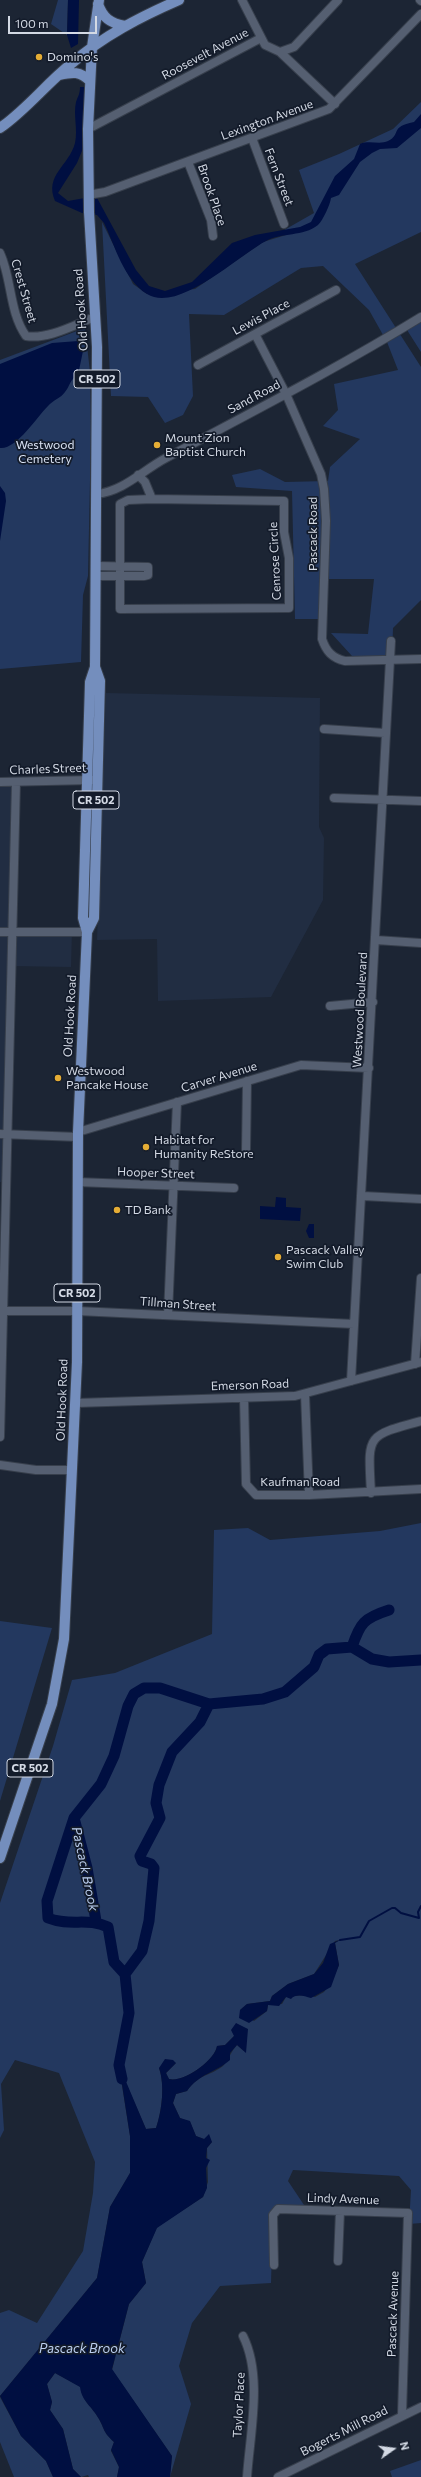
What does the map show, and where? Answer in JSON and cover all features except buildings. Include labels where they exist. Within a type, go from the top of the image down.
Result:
[{"type":"main road","points":[[0,128],[57,76],[92,47],[125,26],[179,0]]},
{"type":"main road","points":[[98,2],[101,14],[108,20],[125,26]]},
{"type":"main road","name":"Old Hook Road","points":[[0,1858],[58,1680],[64,1639],[76,1402],[78,1311],[78,1134],[87,932],[83,918],[86,780],[90,682],[95,667],[97,571],[97,347],[88,195],[88,129],[92,47],[98,2]]},
{"type":"main road","points":[[57,76],[73,72],[82,73],[90,81]]},
{"type":"main road","name":"Old Hook Road","points":[[87,932],[94,918],[100,681],[95,667]]},
{"type":"street","points":[[242,0],[261,38]]},
{"type":"street","points":[[280,52],[294,47],[338,0]]},
{"type":"street","name":"Lexington Avenue","points":[[88,195],[105,192],[322,112],[335,104],[421,14]]},
{"type":"street","name":"Roosevelt Avenue","points":[[88,129],[261,38],[269,49],[280,52],[335,104]]},
{"type":"street","name":"Fern Street","points":[[252,138],[284,224]]},
{"type":"street","name":"Brook Place","points":[[188,162],[211,220],[213,236]]},
{"type":"street","name":"Crest Street","points":[[0,253],[8,274],[16,315],[26,336],[38,336],[70,327],[95,317]]},
{"type":"street","name":"Lewis Place","points":[[198,365],[336,290]]},
{"type":"street","name":"Sand Road","points":[[97,494],[122,488],[138,475],[349,361],[421,317]]},
{"type":"street","name":"Pascack Road","points":[[255,334],[286,394],[321,474],[324,489],[326,516],[322,639],[325,647],[337,659],[345,661],[421,659]]},
{"type":"street","points":[[138,475],[145,482],[152,499]]},
{"type":"street","name":"Cenrose Circle","points":[[128,500],[284,501],[284,532],[289,558],[289,608],[120,609],[119,571],[120,504],[128,500]]},
{"type":"street","points":[[97,571],[119,571]]},
{"type":"street","name":"Westwood Boulevard","points":[[351,1381],[363,1196],[385,733],[391,660],[391,641]]},
{"type":"street","points":[[324,729],[385,733]]},
{"type":"street","name":"Charles Street","points":[[0,782],[97,780]]},
{"type":"street","points":[[0,1437],[4,1134],[16,782]]},
{"type":"street","points":[[334,798],[421,801]]},
{"type":"street","points":[[0,932],[87,932]]},
{"type":"street","points":[[376,940],[421,943]]},
{"type":"street","points":[[330,1006],[373,1002]]},
{"type":"street","name":"Carver Avenue","points":[[4,1134],[78,1134],[177,1102],[301,1065],[369,1068]]},
{"type":"street","points":[[246,1151],[247,1081]]},
{"type":"street","points":[[168,1315],[177,1102]]},
{"type":"street","name":"Hooper Street","points":[[77,1182],[234,1188]]},
{"type":"street","points":[[363,1196],[421,1199]]},
{"type":"street","points":[[418,1363],[421,1278]]},
{"type":"street","name":"Tillman Street","points":[[2,1311],[78,1311],[235,1320],[354,1324]]},
{"type":"street","name":"Emerson Road","points":[[76,1402],[244,1398],[305,1394],[418,1363]]},
{"type":"street","points":[[305,1394],[309,1495]]},
{"type":"street","name":"Kaufman Road","points":[[244,1398],[246,1478],[248,1488],[261,1497],[371,1493],[421,1489]]},
{"type":"street","points":[[371,1493],[369,1453],[374,1438],[384,1431],[421,1421]]},
{"type":"street","points":[[0,1465],[36,1470],[72,1470]]},
{"type":"street","name":"Lindy Avenue","points":[[274,2265],[273,2215],[278,2209],[408,2213]]},
{"type":"street","points":[[338,2261],[340,2211]]},
{"type":"street","name":"Pascack Avenue","points":[[402,2415],[408,2213]]},
{"type":"street","name":"Taylor Place","points":[[243,2336],[253,2362],[254,2382],[247,2477]]},
{"type":"street","name":"Bogerts Mill Road","points":[[278,2477],[421,2407]]},
{"type":"shaded area","points":[[106,693],[320,698],[319,827],[324,838],[323,900],[271,997],[158,1001],[157,939],[97,940]]},
{"type":"shaded area","points":[[0,783],[17,783],[13,932],[72,930],[71,967],[11,966],[7,1182],[0,1182]]},
{"type":"green space","points":[[58,0],[68,0],[67,35],[51,24]]},
{"type":"green space","points":[[421,102],[421,232],[355,264],[421,367],[421,600],[393,628],[392,659],[352,656],[331,633],[368,634],[374,579],[321,579],[320,619],[295,619],[292,491],[236,487],[232,475],[260,469],[285,482],[328,481],[330,467],[360,439],[323,426],[338,410],[334,384],[398,370],[387,342],[369,310],[323,266],[301,268],[224,315],[189,314],[193,396],[183,415],[165,423],[148,397],[111,396],[102,222],[133,284],[147,294],[195,289],[263,242],[286,235],[279,233],[314,213],[299,170],[339,154],[393,129]]},
{"type":"green space","points":[[421,322],[421,352],[407,330]]},
{"type":"green space","name":"Westwood Cemetery","points":[[85,328],[90,372],[91,432],[88,576],[83,595],[81,662],[0,669],[0,360]]},
{"type":"green space","points":[[421,1523],[421,2223],[409,2224],[411,2190],[399,2176],[293,2170],[288,2181],[304,2205],[278,2209],[273,2215],[271,2283],[220,2286],[192,2323],[179,2366],[191,2404],[170,2477],[172,2456],[112,2370],[129,2304],[146,2283],[142,2262],[157,2227],[203,2197],[208,2182],[207,2148],[212,2142],[196,2136],[190,2122],[180,2118],[173,2103],[176,2094],[187,2091],[196,2081],[223,2066],[237,2045],[245,2052],[234,2036],[225,2045],[217,2046],[211,2058],[205,2064],[183,2078],[169,2079],[166,2073],[176,2063],[159,2068],[162,2082],[162,2098],[156,2128],[146,2129],[119,2067],[130,2136],[130,2173],[110,2207],[97,2278],[0,2396],[0,2313],[9,2310],[37,2323],[83,2251],[93,2193],[95,2162],[59,2073],[15,2060],[1,2084],[4,2130],[0,2138],[0,1903],[53,1746],[72,1680],[115,1673],[212,1634],[214,1530],[248,1528],[270,1540],[380,1531]],"holes":[[[339,1940],[335,1943],[339,1965],[331,1983],[324,1992],[315,1997],[304,1995],[286,1997],[282,2004],[268,2005],[267,2011],[254,2021],[240,2010],[247,2004],[270,2001],[272,1996],[288,1984],[314,1974],[335,1941]]]},
{"type":"green space","points":[[0,1621],[52,1628],[0,1801]]},
{"type":"green space","points":[[55,2373],[81,2387],[85,2400],[99,2419],[110,2439],[114,2442],[111,2451],[119,2467],[117,2477],[89,2477],[88,2475],[81,2477],[73,2469],[63,2429],[50,2410],[52,2402],[47,2384]]},
{"type":"green space","points":[[0,2397],[21,2436],[46,2461],[53,2477],[14,2477],[0,2442]]},
{"type":"green space","points":[[421,2460],[421,2477],[392,2477],[390,2471]]},
{"type":"water","points":[[68,0],[79,0],[78,44],[71,48],[67,35]]},
{"type":"water","points":[[80,87],[87,87],[84,146],[77,163],[58,193],[68,201],[96,196],[136,270],[149,286],[165,291],[192,282],[232,243],[255,235],[300,227],[311,222],[335,176],[354,159],[360,144],[367,142],[382,143],[388,141],[394,136],[398,128],[414,122],[421,114],[421,128],[397,148],[380,149],[360,162],[339,195],[331,198],[322,220],[312,229],[272,238],[254,248],[225,269],[191,290],[175,296],[160,298],[147,294],[132,280],[121,262],[104,223],[97,215],[82,213],[55,201],[52,192],[55,177],[68,158],[75,143],[75,107]]},
{"type":"water","points":[[78,341],[83,351],[78,375],[72,381],[67,390],[43,411],[26,432],[13,444],[0,448],[0,364],[52,343]]},
{"type":"water","points":[[0,486],[5,493],[6,501],[0,541]]},
{"type":"water","points":[[276,1197],[286,1198],[286,1207],[301,1208],[300,1221],[260,1219],[260,1206],[275,1207]]},
{"type":"water","points":[[309,1224],[314,1224],[314,1238],[309,1238],[306,1231]]},
{"type":"water","points":[[342,1939],[335,1943],[339,1965],[331,1987],[311,1998],[295,1996],[291,1999],[286,1997],[279,2006],[268,2005],[267,2011],[249,2023],[239,2018],[240,2010],[247,2004],[270,2001],[272,1996],[288,1984],[314,1974],[323,1963],[330,1944]]},
{"type":"water","name":"Pascack Brook","points":[[236,2023],[248,2029],[246,2053],[237,2045],[230,2053],[230,2060],[197,2080],[187,2091],[176,2094],[173,2103],[180,2118],[190,2121],[196,2136],[204,2139],[209,2134],[212,2142],[207,2148],[206,2158],[210,2160],[206,2168],[207,2188],[203,2197],[157,2228],[142,2262],[146,2283],[129,2304],[112,2369],[172,2456],[170,2477],[117,2477],[119,2467],[111,2450],[114,2442],[110,2439],[99,2419],[85,2400],[80,2387],[55,2373],[47,2384],[52,2402],[50,2410],[63,2429],[73,2469],[81,2477],[53,2477],[46,2461],[21,2436],[0,2396],[97,2278],[110,2207],[130,2173],[130,2136],[119,2065],[146,2129],[156,2128],[162,2098],[162,2082],[159,2068],[165,2059],[173,2060],[176,2063],[166,2073],[169,2079],[183,2078],[205,2064],[215,2052],[217,2046],[225,2045],[234,2036],[231,2030]]},
{"type":"waterway","points":[[352,1647],[364,1622],[389,1610]]},
{"type":"waterway","name":"Pascack Brook","points":[[122,2079],[119,2065],[129,2013],[125,1974],[114,1962],[108,1927],[100,1924],[86,1922],[64,1922],[48,1918],[47,1901],[74,1818],[101,1784],[114,1756],[128,1706],[134,1694],[144,1688],[160,1688],[209,1704],[263,1699],[285,1692],[314,1667],[319,1655],[327,1649],[352,1647],[372,1659],[389,1662],[421,1660]]},
{"type":"waterway","name":"Pascack Brook","points":[[125,1974],[142,1951],[149,1921],[154,1868],[151,1864],[142,1861],[140,1856],[160,1818],[156,1803],[159,1785],[172,1752],[200,1722],[209,1704]]},
{"type":"waterway","name":"Pascack Brook","points":[[74,1818],[87,1868],[96,1921]]},
{"type":"waterway","points":[[340,1940],[360,1937],[369,1921],[392,1908],[395,1908],[401,1913],[419,1918],[418,1912],[421,1906]]},
{"type":"place","name":"Domino's","points":[[39,57]]},
{"type":"place","name":"Mount Zion Baptist Church","points":[[157,445]]},
{"type":"place","name":"Westwood Pancake House","points":[[58,1078]]},
{"type":"place","name":"Habitat for Humanity ReStore","points":[[146,1147]]},
{"type":"place","name":"TD Bank","points":[[117,1210]]},
{"type":"place","name":"Pascack Valley Swim Club","points":[[278,1257]]}]
